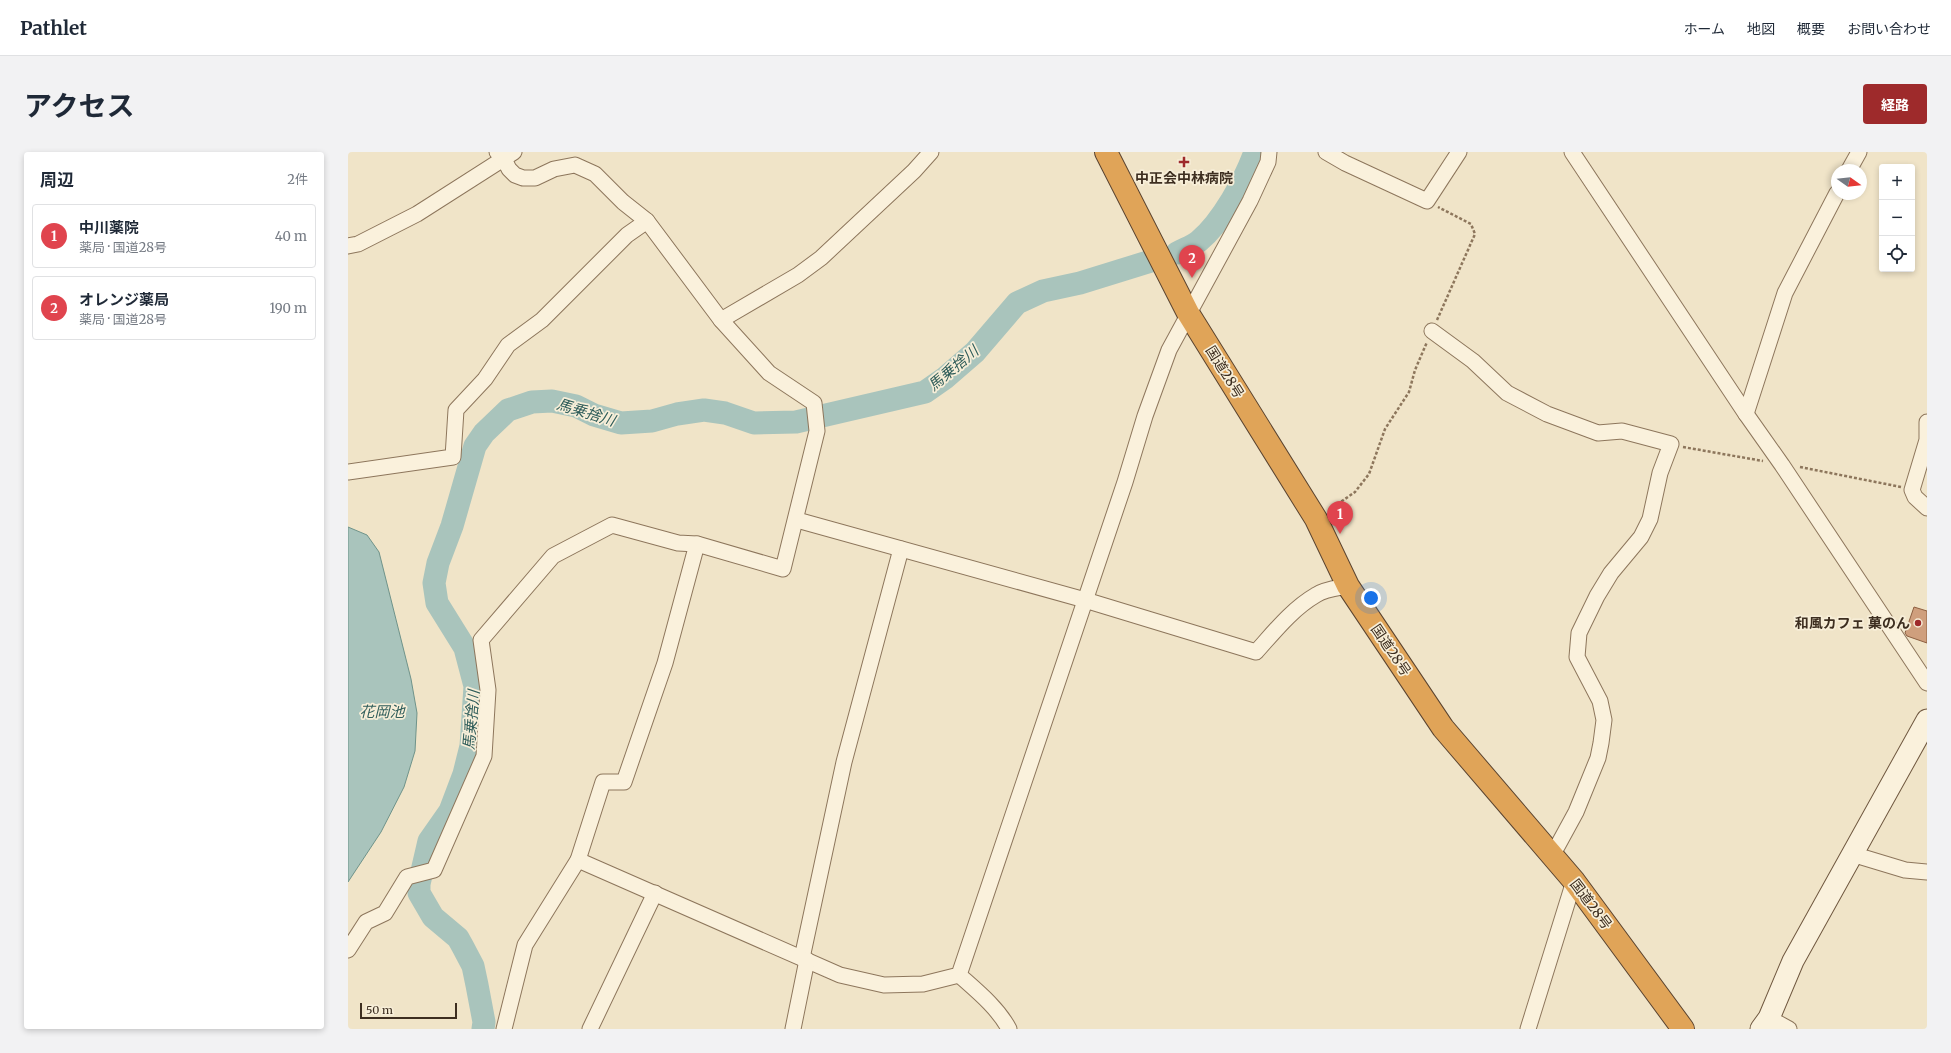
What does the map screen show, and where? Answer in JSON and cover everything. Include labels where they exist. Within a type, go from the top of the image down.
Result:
[{"type":"highway","name":"国道28号","points":[[1106,152],[1188,313],[1316,519],[1348,586],[1443,728],[1574,881],[1683,1029]]},
{"type":"street","points":[[721,320],[798,275],[821,258],[914,171],[931,152]]},
{"type":"street","points":[[959,975],[1169,350],[1250,201],[1268,162],[1269,152]]},
{"type":"street","points":[[1326,152],[1345,163],[1427,201],[1459,152]]},
{"type":"street","points":[[1572,152],[1927,683]]},
{"type":"street","points":[[1852,164],[1858,152]]},
{"type":"street","points":[[348,246],[358,244],[417,214],[505,154],[509,169],[514,175],[523,178],[536,178],[554,169],[575,165],[595,174],[623,202],[647,221],[721,320],[769,373],[814,403],[817,430],[797,520],[783,569],[697,544],[678,544],[612,525],[553,556],[481,640],[488,690],[484,756],[434,870],[407,877],[385,913],[366,922],[348,950]]},
{"type":"street","points":[[1746,414],[1785,293],[1833,200]]},
{"type":"street","points":[[348,472],[453,457],[456,410],[485,379],[508,345],[542,320],[627,235],[647,221]]},
{"type":"street","points":[[1432,331],[1473,361],[1507,393],[1547,414],[1598,433],[1622,431],[1671,444],[1660,473],[1650,519],[1644,531],[1601,590],[1579,633],[1577,657],[1600,701],[1604,720],[1598,758],[1576,812],[1552,856]]},
{"type":"street","points":[[1927,422],[1927,440],[1912,490],[1915,497],[1927,508]]},
{"type":"street","points":[[797,520],[1084,600],[1256,652],[1283,622],[1316,594],[1326,590],[1348,586]]},
{"type":"street","points":[[504,1029],[525,945],[578,860],[603,782],[624,782],[665,663],[697,544]]},
{"type":"street","points":[[793,1029],[804,959],[844,762],[901,549]]},
{"type":"street","points":[[1789,1029],[1765,1023],[1793,961],[1927,720]]},
{"type":"street","points":[[1852,854],[1905,870],[1927,872]]},
{"type":"street","points":[[578,860],[840,975],[884,985],[923,984],[959,975]]},
{"type":"street","points":[[1528,1029],[1574,881]]},
{"type":"street","points":[[590,1029],[655,893]]},
{"type":"street","points":[[959,975],[979,993],[1004,1021],[1009,1029]]},
{"type":"path","points":[[1316,519],[1355,492],[1369,474],[1385,429],[1409,392],[1415,370],[1475,234],[1471,224],[1427,201]]},
{"type":"path","points":[[1671,444],[1912,490]]},
{"type":"water","name":"花岡池","points":[[348,527],[367,535],[379,552],[411,679],[417,713],[415,751],[404,787],[381,832],[348,882]]},
{"type":"building","name":"和風カフェ 菓のん","points":[[1914,607],[1927,611],[1927,643],[1907,636],[1905,633]]},
{"type":"waterway","name":"馬乗捨川","points":[[1177,253],[1199,241],[1216,223],[1232,200],[1255,152]]},
{"type":"waterway","name":"馬乗捨川","points":[[483,1029],[484,1022],[473,966],[458,938],[433,917],[419,893],[419,884],[429,841],[450,811],[464,774],[471,746],[475,686],[465,648],[437,603],[434,583],[438,563],[452,526],[475,446],[484,433],[508,410],[532,402],[552,401],[576,406],[594,415],[621,423],[652,421],[677,414],[704,410],[725,413],[754,423],[796,422],[925,392],[945,378],[975,352],[1017,303],[1043,291],[1080,283],[1151,261]]},
{"type":"place","name":"中正会中林病院","points":[[1184,162]]},
{"type":"place","name":"オレンジ薬局","points":[[1192,278]]},
{"type":"place","name":"中川薬院","points":[[1340,534]]},
{"type":"place","name":"和風カフェ 菓のん","points":[[1918,623]]}]
